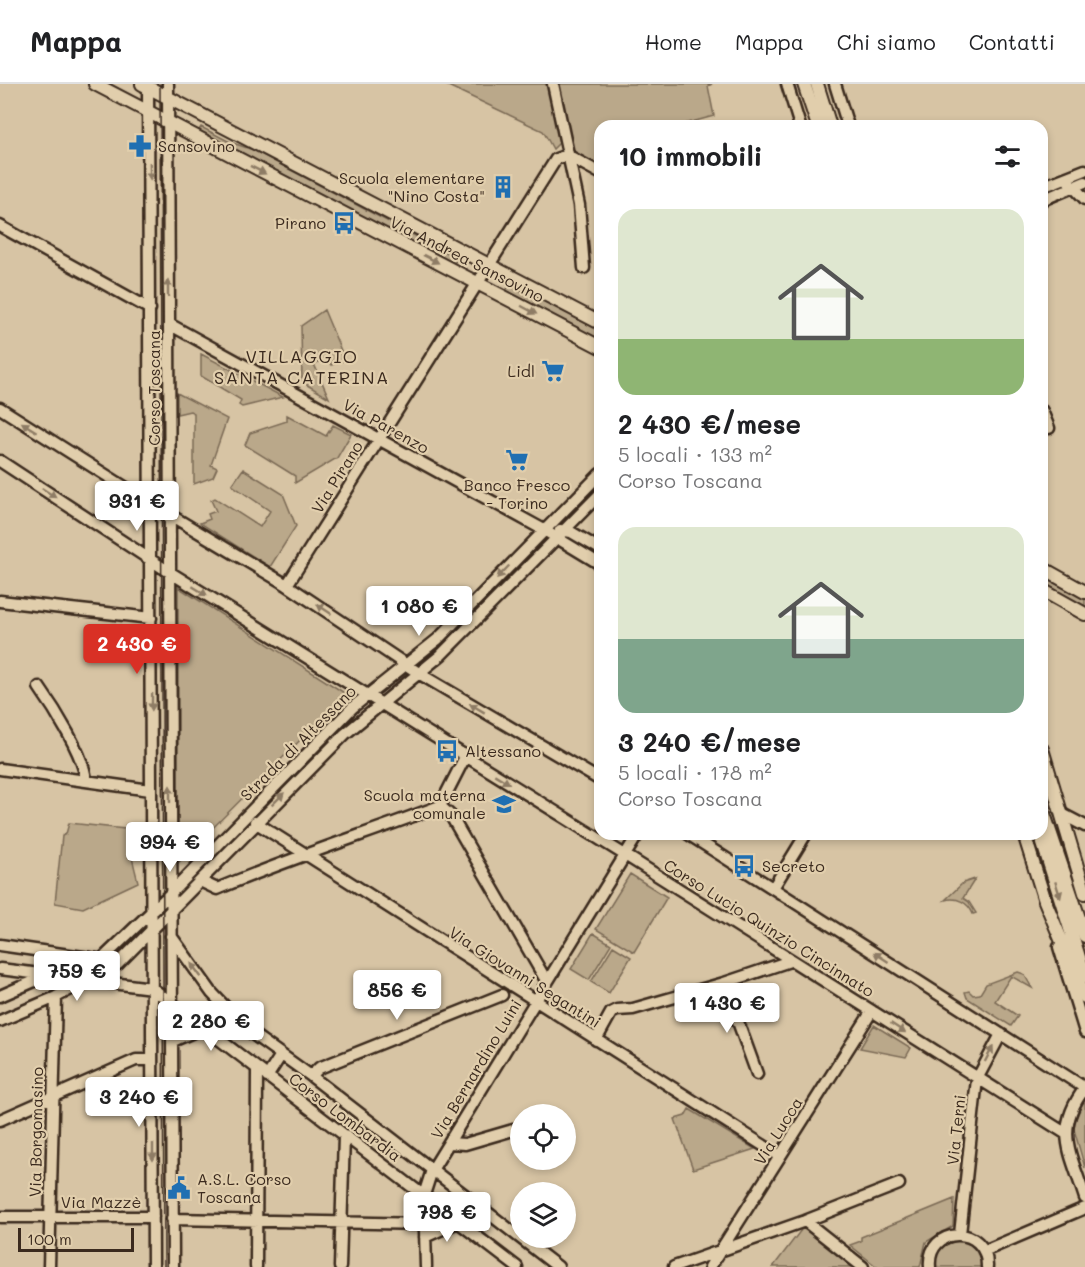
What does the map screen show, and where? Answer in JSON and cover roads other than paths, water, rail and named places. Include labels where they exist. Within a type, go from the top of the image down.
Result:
[{"type":"main road","name":"Via Andrea Sansovino","points":[[94,84],[594,344]]},
{"type":"main road","points":[[804,84],[816,120]]},
{"type":"main road","points":[[817,84],[828,120]]},
{"type":"main road","name":"Via Andrea Sansovino","points":[[146,85],[168,90],[594,320]]},
{"type":"main road","points":[[1048,571],[1085,592]]},
{"type":"main road","points":[[1048,593],[1085,614]]},
{"type":"main road","points":[[1048,768],[1085,892]]},
{"type":"main road","points":[[1048,826],[1085,936]]},
{"type":"main road","points":[[1026,840],[1045,901],[1085,997]]},
{"type":"main road","points":[[1042,840],[1085,976]]},
{"type":"street","points":[[553,84],[581,218],[584,268]]},
{"type":"street","points":[[787,84],[798,120]]},
{"type":"street","points":[[835,84],[846,120]]},
{"type":"street","name":"Corso Toscana","points":[[146,85],[150,309],[153,1267]]},
{"type":"street","name":"Corso Toscana","points":[[168,90],[172,1267]]},
{"type":"street","name":"Via Pirano","points":[[287,585],[478,283],[488,263],[556,159],[562,155],[568,156]]},
{"type":"street","points":[[568,156],[594,170]]},
{"type":"street","points":[[1048,196],[1085,170]]},
{"type":"street","points":[[1069,182],[1085,199]]},
{"type":"street","points":[[1048,186],[1085,182]]},
{"type":"street","points":[[0,226],[150,309]]},
{"type":"street","name":"Via Parenzo","points":[[168,324],[544,530],[555,539],[594,561]]},
{"type":"street","points":[[0,408],[150,503],[287,585],[420,674],[594,776]]},
{"type":"street","name":"Corso Lucio Quinzio Cincinnato","points":[[0,461],[380,705],[594,836]]},
{"type":"street","name":"Strada di Altessano","points":[[101,960],[151,914],[367,695],[443,634],[594,480]]},
{"type":"street","name":"Strada di Altessano","points":[[0,1021],[56,997],[117,964],[151,932],[255,822],[345,734],[420,674],[594,500]]},
{"type":"street","points":[[544,530],[564,530],[594,546]]},
{"type":"street","points":[[0,601],[151,618]]},
{"type":"street","points":[[39,687],[57,714],[84,769],[86,781]]},
{"type":"street","points":[[200,881],[218,889],[440,806],[465,757]]},
{"type":"street","points":[[0,769],[150,790]]},
{"type":"street","points":[[440,806],[451,816],[547,982]]},
{"type":"street","points":[[1062,814],[1085,826]]},
{"type":"street","name":"Via Giovanni Segantini","points":[[255,822],[780,1156]]},
{"type":"street","name":"Corso Lucio Quinzio Cincinnato","points":[[601,840],[1065,1133]]},
{"type":"street","name":"Via Bernardino Luini","points":[[426,1267],[424,1195],[432,1170],[634,840]]},
{"type":"street","name":"Corso Lucio Quinzio Cincinnato","points":[[701,840],[1085,1088]]},
{"type":"street","points":[[772,888],[802,840]]},
{"type":"street","points":[[171,866],[192,872]]},
{"type":"street","points":[[1045,901],[1085,1032]]},
{"type":"street","name":"Corso Lombardia","points":[[151,914],[232,1015],[558,1267]]},
{"type":"street","points":[[0,945],[101,960]]},
{"type":"street","points":[[0,996],[46,976],[101,960]]},
{"type":"street","points":[[84,981],[101,960]]},
{"type":"street","points":[[596,1040],[611,1013],[616,1010],[633,1009],[790,961]]},
{"type":"street","points":[[0,969],[152,988]]},
{"type":"street","points":[[17,972],[19,988]]},
{"type":"street","points":[[724,983],[758,1074]]},
{"type":"street","name":"Corso Lombardia","points":[[152,988],[517,1267]]},
{"type":"street","name":"Corso Lombardia","points":[[311,1076],[319,1068],[502,995]]},
{"type":"street","name":"Via Borgomasino","points":[[49,1267],[56,997]]},
{"type":"street","name":"Via Lucca","points":[[710,1267],[872,1011]]},
{"type":"street","points":[[173,1041],[232,1015]]},
{"type":"street","name":"Via Terni","points":[[960,1234],[976,1078],[1001,1034]]},
{"type":"street","points":[[267,1077],[282,1055]]},
{"type":"street","points":[[0,1120],[135,1060],[152,1060]]},
{"type":"street","points":[[256,1267],[257,1070]]},
{"type":"street","points":[[1085,1088],[1068,1117],[1065,1133],[1085,1198]]},
{"type":"street","points":[[449,1143],[465,1144],[510,1131]]},
{"type":"street","points":[[340,1267],[344,1136]]},
{"type":"street","points":[[674,1267],[805,1221],[899,1184]]},
{"type":"street","points":[[984,1251],[1085,1208]]},
{"type":"street","name":"Via Mazzè","points":[[0,1217],[153,1217]]},
{"type":"street","points":[[172,1220],[425,1224]]},
{"type":"street","points":[[805,1221],[863,1267]]},
{"type":"street","points":[[425,1237],[458,1222]]},
{"type":"street","points":[[930,1267],[931,1253],[936,1245],[942,1239],[960,1234],[977,1241],[984,1251],[987,1267]]},
{"type":"tram line","points":[[160,84],[164,1267]]},
{"type":"place","name":"Sansovino","points":[[140,146]]},
{"type":"place","name":"Scuola elementare \"Nino Costa\"","points":[[503,187]]},
{"type":"place","name":"Pirano","points":[[344,223]]},
{"type":"place","name":"Lidl","points":[[553,371]]},
{"type":"place","name":"Banco Fresco - Torino","points":[[517,460]]},
{"type":"place","name":"Altessano","points":[[447,751]]},
{"type":"place","name":"Scuola materna comunale","points":[[504,804]]},
{"type":"place","name":"Secreto","points":[[744,866]]},
{"type":"place","name":"A.S.L. Corso Toscana","points":[[179,1188]]},
{"type":"district","name":"VILLAGGIO SANTA CATERINA","points":[[302,367]]}]
